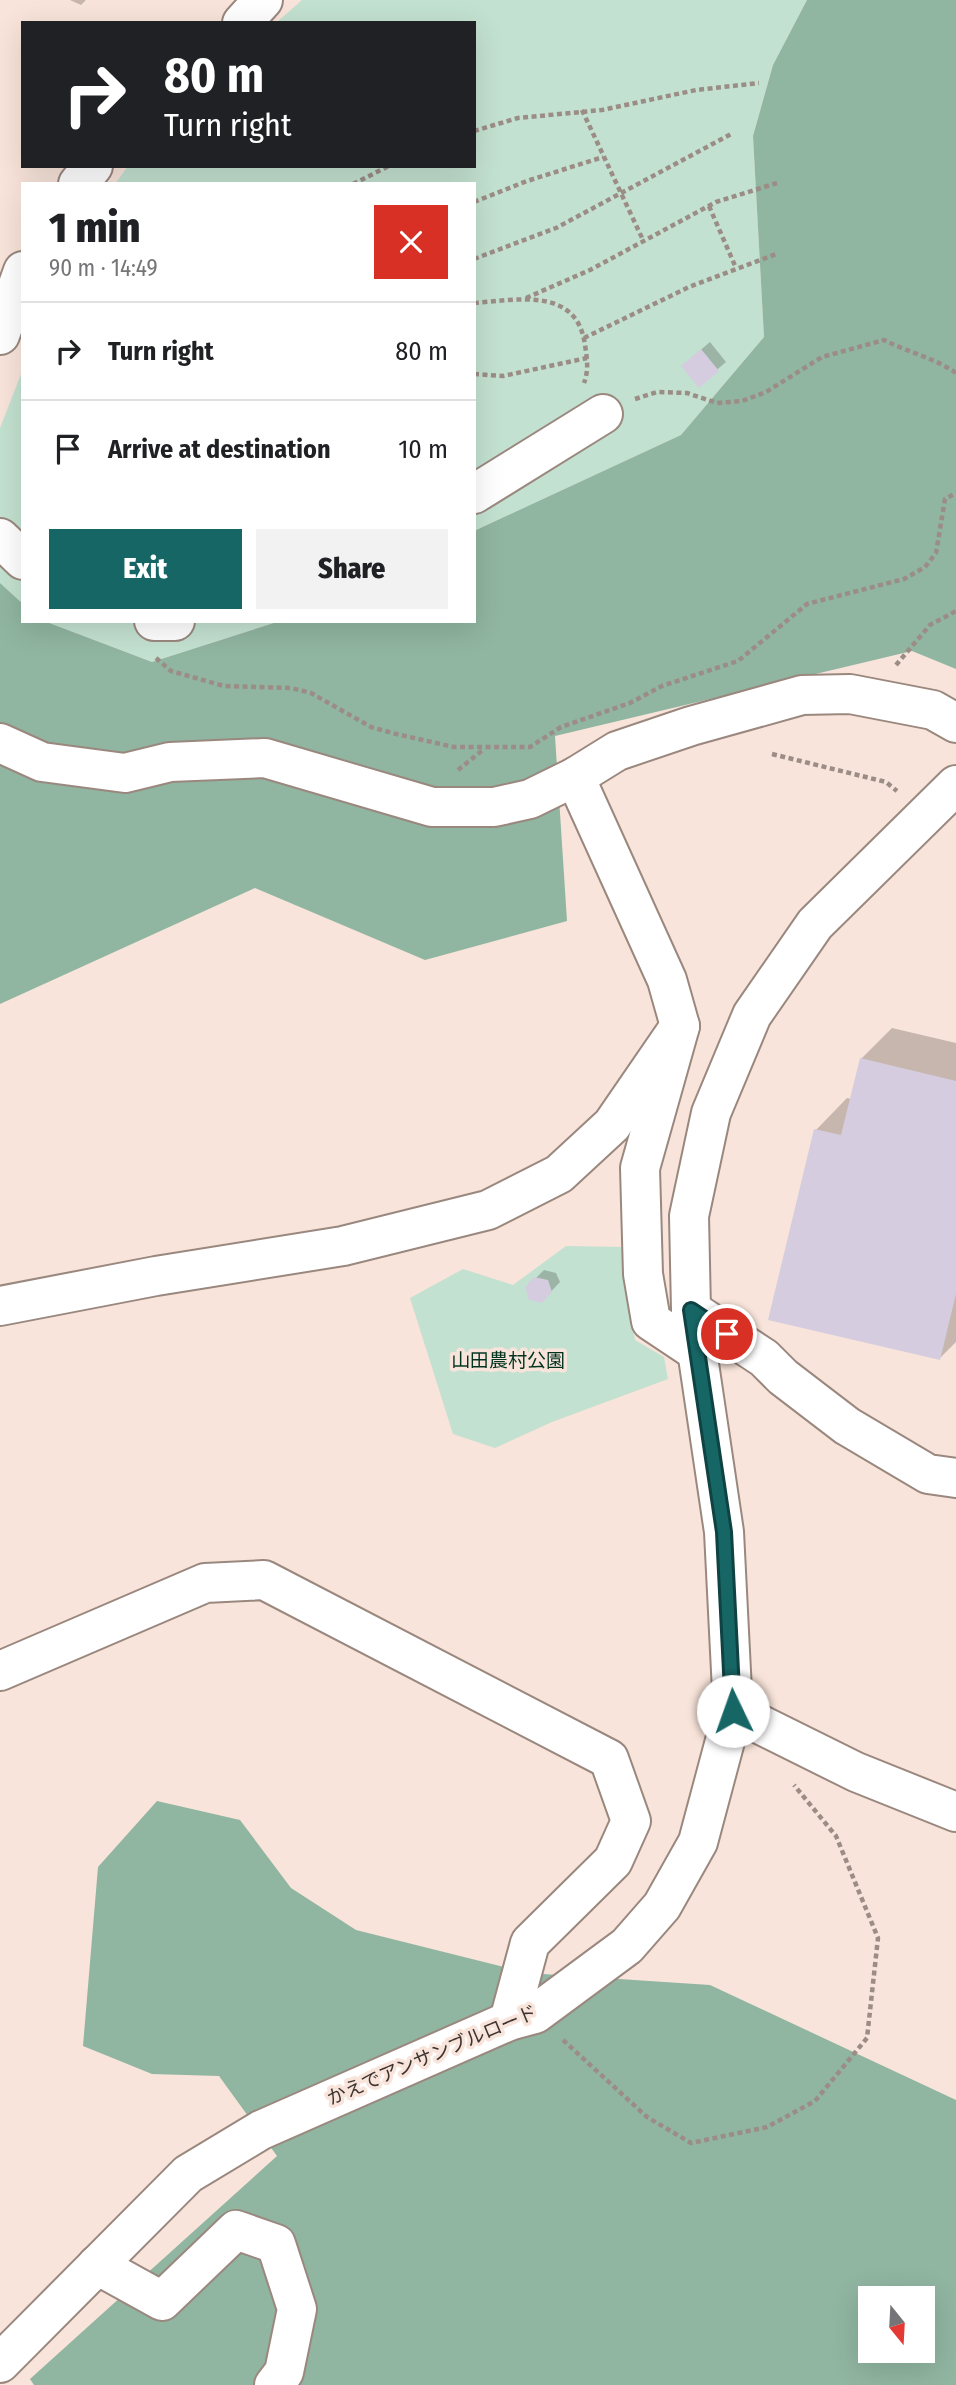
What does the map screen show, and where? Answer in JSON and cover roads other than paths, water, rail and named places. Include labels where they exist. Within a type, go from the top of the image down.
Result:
[{"type":"street","points":[[244,21],[263,0]]},
{"type":"street","points":[[80,182],[91,168]]},
{"type":"street","points":[[0,335],[21,277]]},
{"type":"street","points":[[476,493],[605,414]]},
{"type":"street","points":[[0,538],[21,558]]},
{"type":"street","points":[[152,638],[172,623]]},
{"type":"street","points":[[0,743],[42,762],[125,773],[170,762],[265,758],[432,807],[494,807],[530,799],[575,778],[617,751],[691,726],[802,695],[850,694],[933,710],[956,723]]},
{"type":"street","points":[[575,778],[667,979],[680,1027],[640,1168],[643,1274],[651,1321],[696,1351]]},
{"type":"street","name":"かえでアンサンブルロード","points":[[0,2363],[188,2174],[261,2130],[522,2017],[627,1946],[662,1906],[698,1842],[733,1711],[724,1532],[691,1310],[689,1216],[710,1113],[752,1015],[815,924],[956,785]]},
{"type":"street","points":[[0,1307],[156,1276],[343,1246],[488,1210],[559,1174],[612,1125],[680,1027]]},
{"type":"street","points":[[691,1310],[764,1358],[783,1377],[847,1426],[928,1474],[956,1478]]},
{"type":"street","points":[[1,1665],[205,1583],[264,1580],[609,1759],[631,1821],[613,1861],[530,1943],[522,2017]]},
{"type":"street","points":[[733,1711],[856,1772],[956,1812]]},
{"type":"street","points":[[97,2265],[162,2301],[236,2230],[276,2244],[297,2309],[284,2372],[274,2385]]},
{"type":"park label","name":"山田農村公園","points":[[508,1360]]}]
